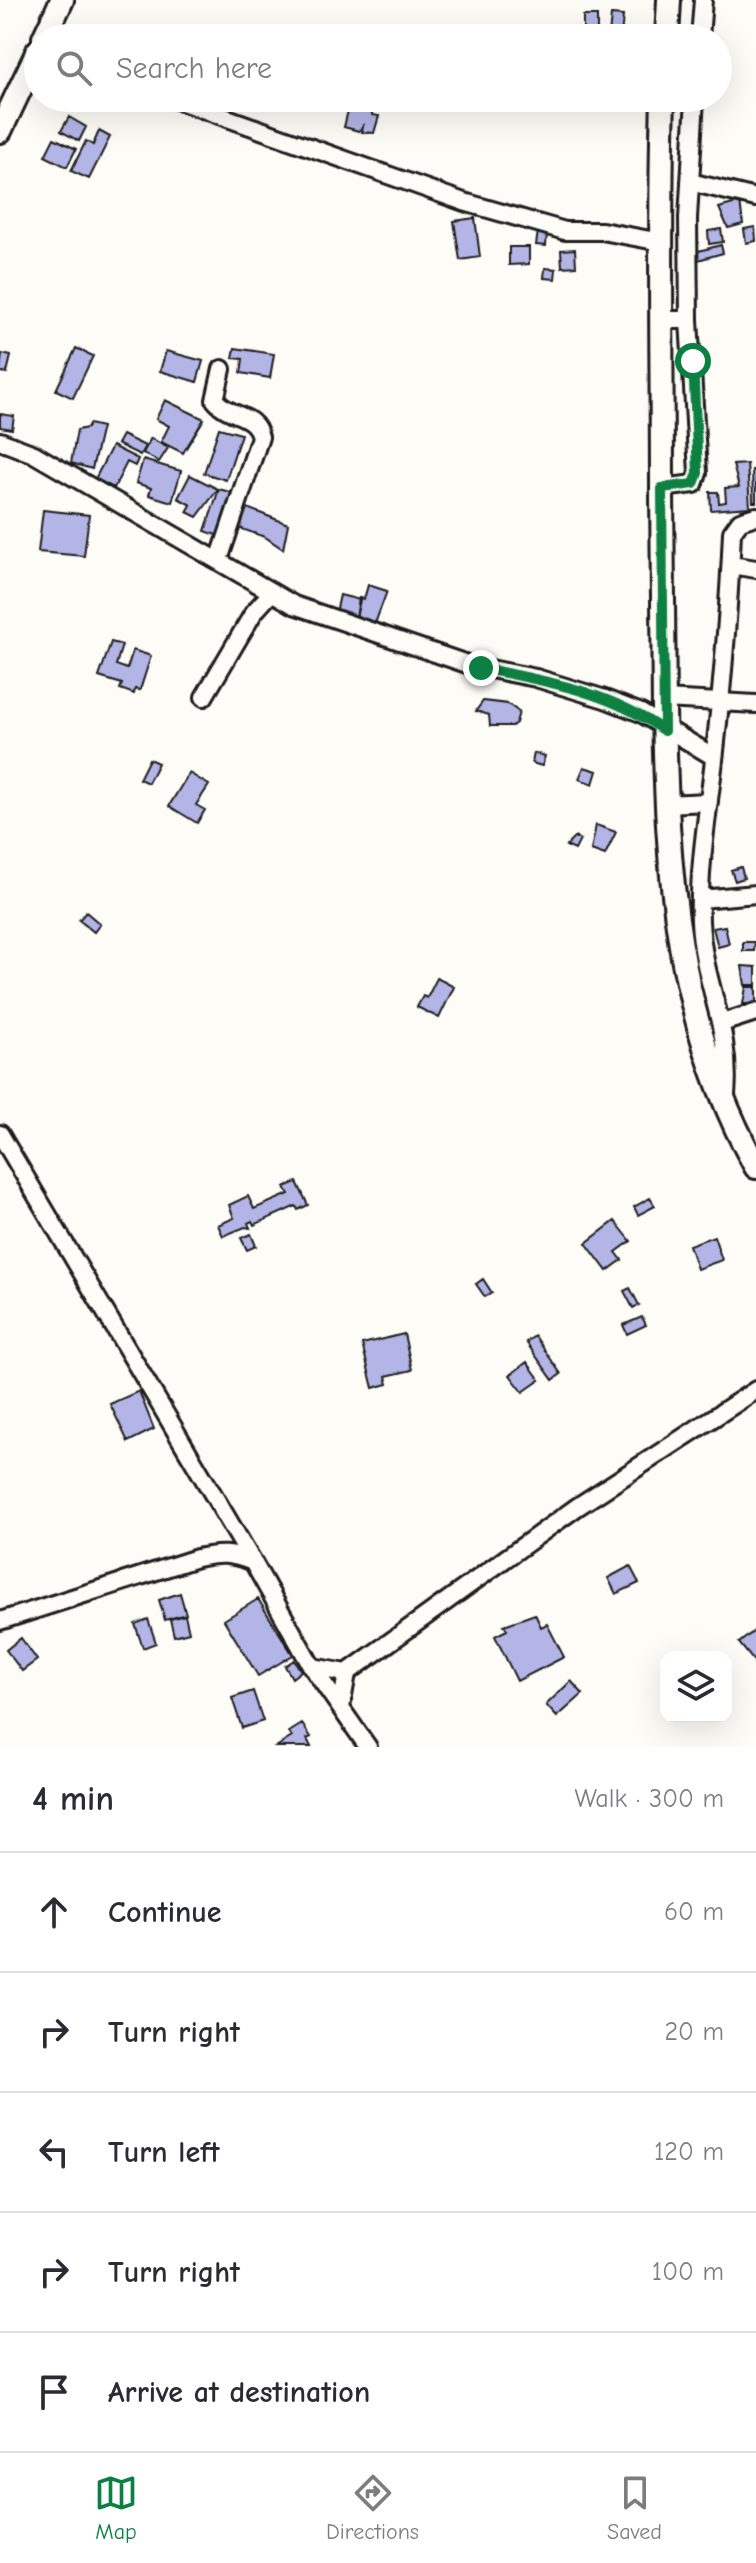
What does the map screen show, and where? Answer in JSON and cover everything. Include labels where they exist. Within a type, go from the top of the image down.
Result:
[{"type":"main road","points":[[51,24],[62,0]]},
{"type":"main road","points":[[668,24],[669,0]]},
{"type":"main road","points":[[0,131],[24,81]]},
{"type":"main road","points":[[663,112],[661,320],[667,854],[679,944],[699,1025],[725,1102],[756,1167]]},
{"type":"street","points":[[701,24],[703,0]]},
{"type":"street","points":[[210,112],[464,202],[565,231],[602,231],[661,242]]},
{"type":"street","points":[[662,488],[694,484],[698,473],[689,320],[690,182],[694,112]]},
{"type":"street","points":[[690,182],[756,198]]},
{"type":"street","points":[[661,320],[689,320]]},
{"type":"street","points":[[219,560],[260,437],[258,426],[250,419],[225,409],[215,400],[222,369]]},
{"type":"street","points":[[0,441],[34,454],[272,592],[321,615],[443,657],[605,699],[641,713],[664,731],[714,757]]},
{"type":"street","points":[[725,1102],[729,1061],[706,963],[701,899],[735,525],[756,516]]},
{"type":"street","points":[[731,565],[756,569]]},
{"type":"street","points":[[204,697],[254,612],[272,592]]},
{"type":"street","points":[[664,699],[756,704]]},
{"type":"street","points":[[665,804],[709,802]]},
{"type":"street","points":[[701,899],[756,894]]},
{"type":"street","points":[[722,1023],[756,1012]]},
{"type":"street","points":[[0,1134],[312,1667],[368,1747]]},
{"type":"street","points":[[341,1708],[347,1673],[577,1507],[756,1390]]},
{"type":"street","points":[[0,1621],[197,1558],[235,1554],[253,1562]]},
{"type":"street","points":[[312,1667],[347,1673]]},
{"type":"building","points":[[611,15],[623,16],[622,24],[610,24]]},
{"type":"building","points":[[583,16],[597,16],[597,24],[583,24]]},
{"type":"building","points":[[348,112],[372,112],[372,115],[379,116],[374,133],[362,132],[363,126],[359,131],[344,127]]},
{"type":"building","points":[[69,117],[86,127],[79,141],[61,131]]},
{"type":"building","points":[[99,131],[110,137],[89,179],[71,171],[86,141],[93,145]]},
{"type":"building","points":[[54,138],[76,149],[67,167],[45,156]]},
{"type":"building","points":[[740,202],[743,224],[728,228],[719,208]]},
{"type":"building","points":[[475,218],[480,257],[460,260],[454,221]]},
{"type":"building","points":[[755,227],[756,241],[746,243],[744,229]]},
{"type":"building","points":[[721,229],[723,242],[709,244],[708,231]]},
{"type":"building","points":[[538,231],[547,232],[546,246],[536,245]]},
{"type":"building","points":[[721,245],[723,253],[698,260],[695,252]]},
{"type":"building","points":[[509,247],[529,247],[529,264],[509,265]]},
{"type":"building","points":[[575,249],[576,266],[562,267],[561,250]]},
{"type":"building","points":[[545,268],[556,269],[555,279],[544,278]]},
{"type":"building","points":[[76,348],[93,356],[73,398],[56,390]]},
{"type":"building","points":[[235,348],[274,354],[270,378],[241,373],[243,359],[233,358]]},
{"type":"building","points":[[166,351],[203,361],[197,382],[160,371]]},
{"type":"building","points":[[2,354],[11,356],[7,373],[0,372]]},
{"type":"building","points":[[165,400],[204,419],[183,453],[161,442],[169,426],[156,419]]},
{"type":"building","points":[[0,414],[14,416],[12,429],[0,427]]},
{"type":"building","points":[[89,424],[102,427],[92,469],[71,463],[77,430],[87,428]]},
{"type":"building","points":[[219,428],[241,434],[226,480],[204,473]]},
{"type":"building","points":[[122,435],[145,446],[140,455],[117,444]]},
{"type":"building","points":[[151,438],[168,448],[159,462],[143,453]]},
{"type":"building","points":[[112,446],[138,459],[135,466],[127,462],[114,488],[95,479]]},
{"type":"building","points":[[143,460],[181,471],[172,502],[149,495],[151,488],[136,483]]},
{"type":"building","points":[[747,464],[750,507],[711,510],[710,492],[718,492],[719,503],[726,502],[725,488],[739,487],[733,465]]},
{"type":"building","points":[[752,470],[756,470],[756,502],[753,502]]},
{"type":"building","points":[[190,475],[218,489],[197,517],[187,512],[191,505],[178,498]]},
{"type":"building","points":[[219,489],[233,493],[219,536],[205,531]]},
{"type":"building","points":[[247,508],[288,524],[283,549],[265,537],[239,528]]},
{"type":"building","points":[[43,510],[89,515],[84,556],[38,552]]},
{"type":"building","points":[[368,585],[387,591],[373,629],[355,625],[359,598],[364,599]]},
{"type":"building","points":[[340,595],[360,600],[355,622],[335,617]]},
{"type":"building","points":[[111,642],[122,645],[116,665],[127,669],[133,650],[151,656],[140,690],[135,689],[134,694],[120,689],[122,684],[99,677]]},
{"type":"building","points":[[483,701],[508,704],[519,712],[516,723],[512,726],[490,726],[489,715],[476,711]]},
{"type":"building","points":[[534,753],[545,756],[542,766],[532,763]]},
{"type":"building","points":[[149,759],[158,763],[148,783],[139,779]]},
{"type":"building","points":[[584,767],[597,771],[593,784],[579,779]]},
{"type":"building","points":[[189,773],[209,785],[196,805],[205,810],[197,823],[169,806]]},
{"type":"building","points":[[596,825],[616,832],[605,855],[591,850]]},
{"type":"building","points":[[575,837],[580,840],[575,850],[566,846]]},
{"type":"building","points":[[741,867],[744,878],[735,881],[731,870]]},
{"type":"building","points":[[741,867],[744,878],[735,881],[731,870]]},
{"type":"building","points":[[86,912],[100,924],[94,932],[79,920]]},
{"type":"building","points":[[725,926],[729,944],[718,947],[713,928]]},
{"type":"building","points":[[743,942],[755,942],[754,951],[743,951]]},
{"type":"building","points":[[742,966],[756,967],[756,985],[745,985]]},
{"type":"building","points":[[437,978],[454,987],[439,1018],[417,1007],[423,996],[427,998]]},
{"type":"building","points":[[746,987],[756,987],[756,1004],[743,1004]]},
{"type":"building","points":[[297,1182],[308,1205],[298,1210],[296,1206],[254,1225],[252,1221],[248,1223],[250,1228],[223,1236],[218,1225],[234,1218],[229,1205],[248,1196],[254,1209],[289,1194],[285,1187]]},
{"type":"building","points":[[650,1198],[655,1206],[638,1215],[634,1207]]},
{"type":"building","points":[[615,1221],[631,1241],[616,1252],[622,1260],[607,1271],[586,1243]]},
{"type":"building","points":[[251,1234],[256,1246],[247,1250],[241,1238]]},
{"type":"building","points":[[714,1236],[722,1260],[697,1269],[689,1245]]},
{"type":"building","points":[[483,1279],[492,1293],[485,1297],[476,1284]]},
{"type":"building","points":[[630,1288],[639,1305],[633,1308],[624,1291]]},
{"type":"building","points":[[642,1317],[646,1325],[627,1334],[623,1325]]},
{"type":"building","points":[[404,1334],[412,1370],[386,1376],[388,1384],[373,1388],[362,1344]]},
{"type":"building","points":[[535,1336],[561,1374],[553,1380],[526,1342]]},
{"type":"building","points":[[527,1362],[540,1380],[523,1392],[510,1375]]},
{"type":"building","points":[[139,1391],[154,1429],[128,1442],[110,1404]]},
{"type":"building","points":[[630,1566],[639,1583],[616,1594],[608,1578]]},
{"type":"building","points":[[180,1593],[186,1614],[165,1620],[159,1600]]},
{"type":"building","points":[[258,1599],[293,1655],[258,1676],[224,1620]]},
{"type":"building","points":[[535,1614],[541,1627],[547,1624],[564,1657],[517,1681],[495,1636],[507,1630],[504,1625]]},
{"type":"building","points":[[185,1615],[189,1632],[174,1636],[170,1619]]},
{"type":"building","points":[[148,1619],[156,1643],[143,1648],[135,1624]]},
{"type":"building","points":[[754,1631],[756,1633],[756,1664],[739,1643]]},
{"type":"building","points":[[21,1638],[37,1660],[22,1671],[6,1650]]},
{"type":"building","points":[[294,1660],[301,1671],[292,1678],[285,1666]]},
{"type":"building","points":[[571,1681],[583,1694],[557,1717],[546,1705]]},
{"type":"building","points":[[253,1691],[263,1721],[242,1728],[232,1698]]},
{"type":"building","points":[[302,1724],[311,1737],[307,1739],[311,1747],[276,1747],[292,1737],[289,1732]]},
{"type":"route","points":[[481,668],[583,691],[641,713],[664,731],[662,488],[694,484],[698,473],[693,361]]}]
